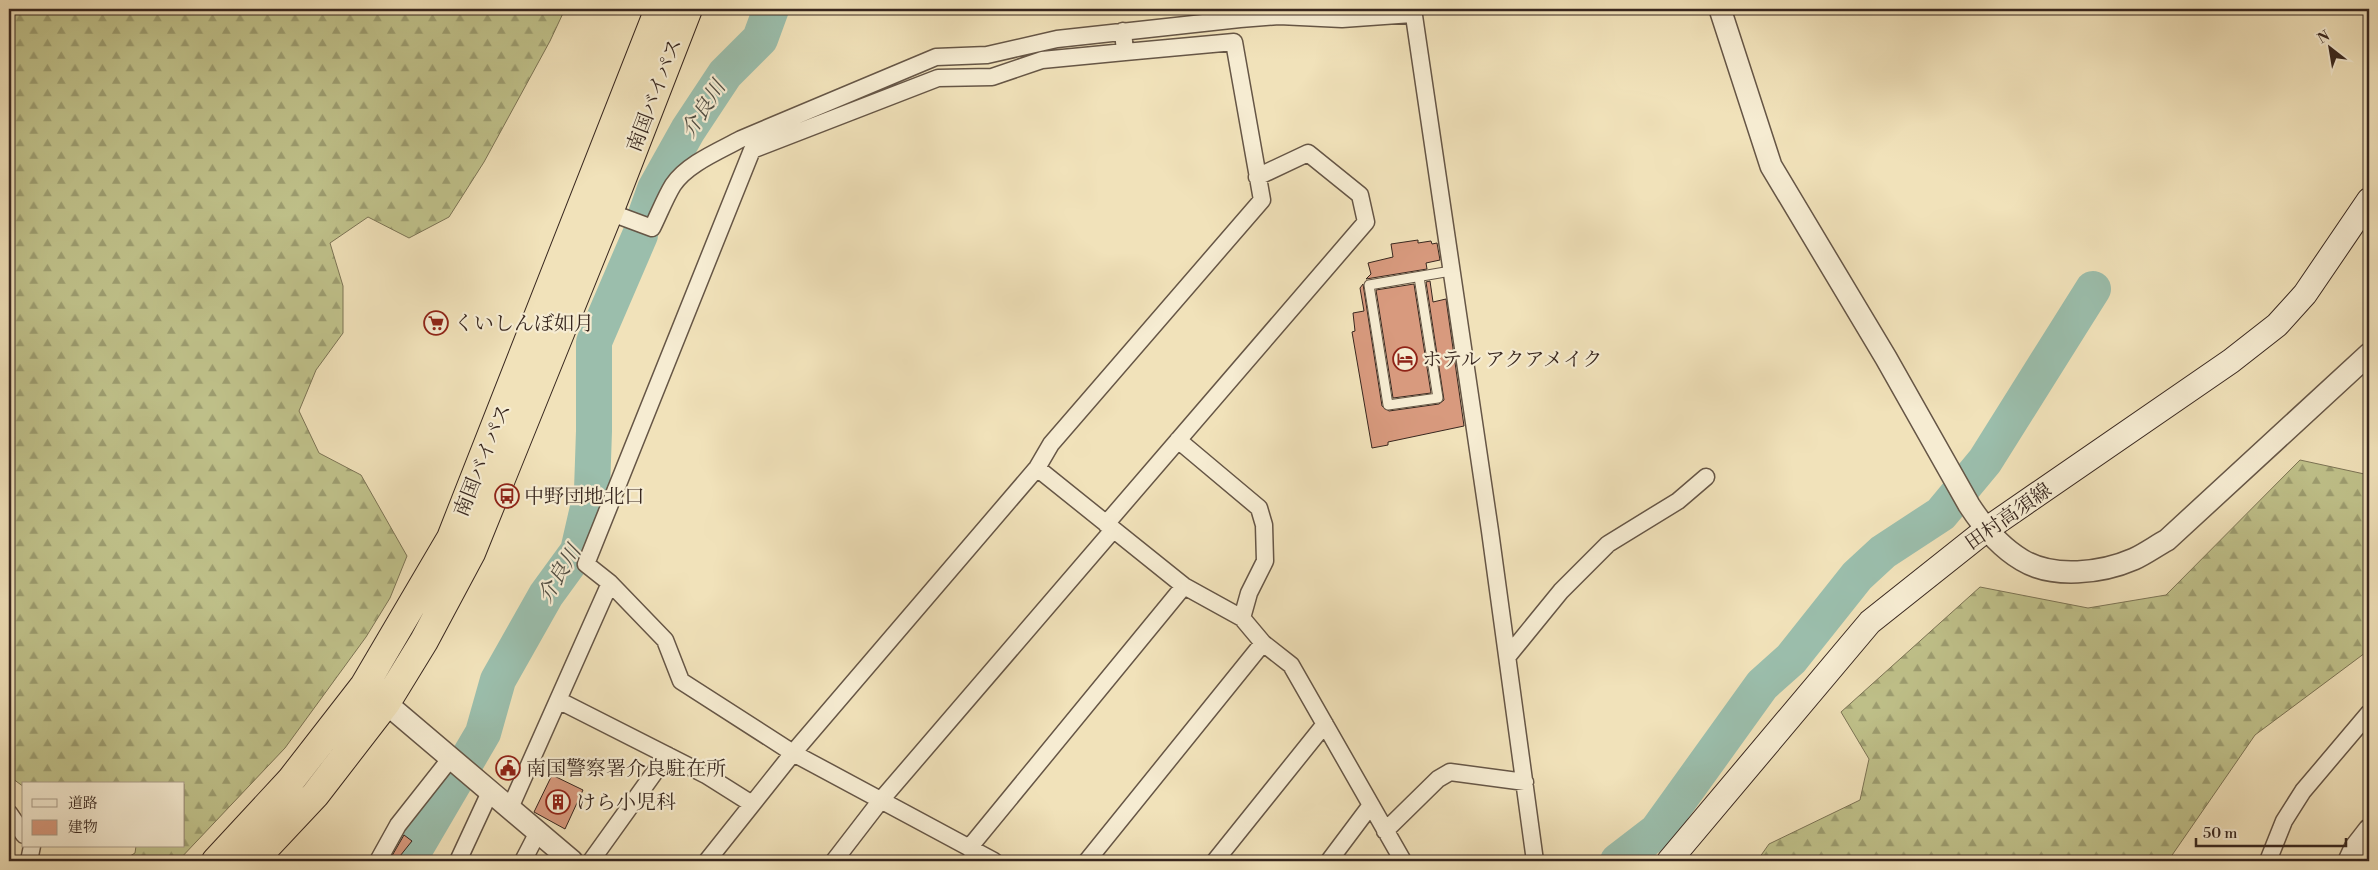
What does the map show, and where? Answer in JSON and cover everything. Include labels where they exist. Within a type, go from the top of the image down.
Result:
[{"type":"highway","name":"南国バイパス","points":[[216,861],[291,780],[364,686],[400,628],[451,538],[659,9]]},
{"type":"highway","name":"南国バイパス","points":[[253,861],[315,796],[386,702],[424,641],[471,553],[609,212],[688,9]]},
{"type":"main road","name":"田村高須線","points":[[1669,861],[1870,622],[1987,529],[2231,361],[2277,325],[2304,294],[2369,200]]},
{"type":"street","points":[[1720,9],[1771,166],[1886,358],[1968,505],[1987,529],[2022,560],[2060,572],[2108,568],[2134,559],[2167,540],[2369,354]]},
{"type":"street","points":[[609,212],[652,228],[673,185],[685,173],[710,156],[741,139],[936,57],[987,55],[1057,39],[1123,31],[1279,16],[1342,19],[1413,11],[1508,656],[1535,861]]},
{"type":"street","points":[[1123,31],[1125,52]]},
{"type":"street","points":[[707,861],[793,752],[1037,468],[1051,444],[1262,200],[1234,42],[1042,60],[992,77],[938,78],[752,150],[586,564],[610,583],[665,640],[681,681],[793,752],[994,861]]},
{"type":"street","points":[[834,861],[882,800],[1110,527],[1178,440],[1366,222],[1360,195],[1308,153],[1258,177]]},
{"type":"street","points":[[1178,440],[1259,508],[1264,525],[1264,561],[1249,593],[1242,618]]},
{"type":"street","points":[[1037,468],[1184,586],[1242,618],[1262,643],[1291,665],[1402,861]]},
{"type":"street","points":[[1508,656],[1561,591],[1608,544],[1678,501],[1706,477]]},
{"type":"street","points":[[510,808],[610,583]]},
{"type":"street","points":[[969,848],[1184,586]]},
{"type":"street","points":[[1087,861],[1262,643]]},
{"type":"street","points":[[364,686],[386,702],[453,762],[572,861]]},
{"type":"street","points":[[558,700],[706,775],[752,804]]},
{"type":"street","points":[[2268,861],[2284,822],[2303,792],[2369,713]]},
{"type":"street","points":[[1215,861],[1325,724]]},
{"type":"street","points":[[590,861],[667,755]]},
{"type":"street","points":[[378,861],[398,825],[453,762]]},
{"type":"street","points":[[1385,831],[1438,779],[1450,772],[1525,782]]},
{"type":"street","points":[[458,861],[490,792]]},
{"type":"street","points":[[1329,861],[1371,805]]},
{"type":"street","points":[[9,813],[22,831]]},
{"type":"street","points":[[2349,861],[2369,830]]},
{"type":"street","points":[[523,861],[538,832]]},
{"type":"street","points":[[28,861],[31,848]]},
{"type":"lane","points":[[1419,277],[1438,398],[1388,406],[1369,285],[1451,271]]},
{"type":"green space","points":[[9,9],[565,9],[550,41],[484,162],[449,217],[409,238],[368,217],[330,243],[343,286],[343,333],[316,370],[299,411],[319,453],[361,475],[407,556],[390,598],[366,637],[285,748],[178,861],[122,861],[135,853],[136,848],[185,848],[185,782],[22,782],[22,786],[9,776]]},
{"type":"green space","points":[[2300,460],[2369,475],[2369,650],[2255,735],[2168,861],[1757,861],[1769,844],[1860,800],[1869,759],[1841,712],[1980,587],[2088,608],[2166,595]]},
{"type":"building","points":[[1418,240],[1418,243],[1431,241],[1432,244],[1437,243],[1440,260],[1426,263],[1427,269],[1366,279],[1371,274],[1368,263],[1393,257],[1391,244]]},
{"type":"building","points":[[1430,281],[1433,302],[1446,299],[1464,426],[1388,442],[1388,445],[1372,448],[1352,332],[1355,331],[1353,313],[1364,311],[1360,288],[1363,284],[1382,406],[1389,411],[1439,404],[1444,400],[1426,282]]},
{"type":"building","points":[[1414,284],[1431,393],[1393,398],[1376,290]]},
{"type":"building","name":"けら小児科","points":[[552,775],[583,790],[565,829],[534,812]]},
{"type":"building","points":[[404,835],[412,841],[396,861],[389,861]]},
{"type":"waterway","name":"介良川","points":[[645,217],[655,189],[688,130],[725,74],[760,39],[771,9]]},
{"type":"waterway","name":"介良川","points":[[408,861],[483,733],[498,680],[546,595],[578,551],[592,490],[594,342],[640,235]]},
{"type":"waterway","points":[[1618,861],[1657,831],[1762,685],[1791,659],[1857,576],[1883,552],[1941,514],[1985,461],[2093,289]]},
{"type":"place","name":"くいしんぼ如月","points":[[436,323]]},
{"type":"place","name":"ホテル アクアメイク","points":[[1405,359]]},
{"type":"place","name":"中野団地北口","points":[[507,496]]},
{"type":"place","name":"南国警察署介良駐在所","points":[[508,768]]},
{"type":"place","name":"けら小児科","points":[[558,802]]}]
